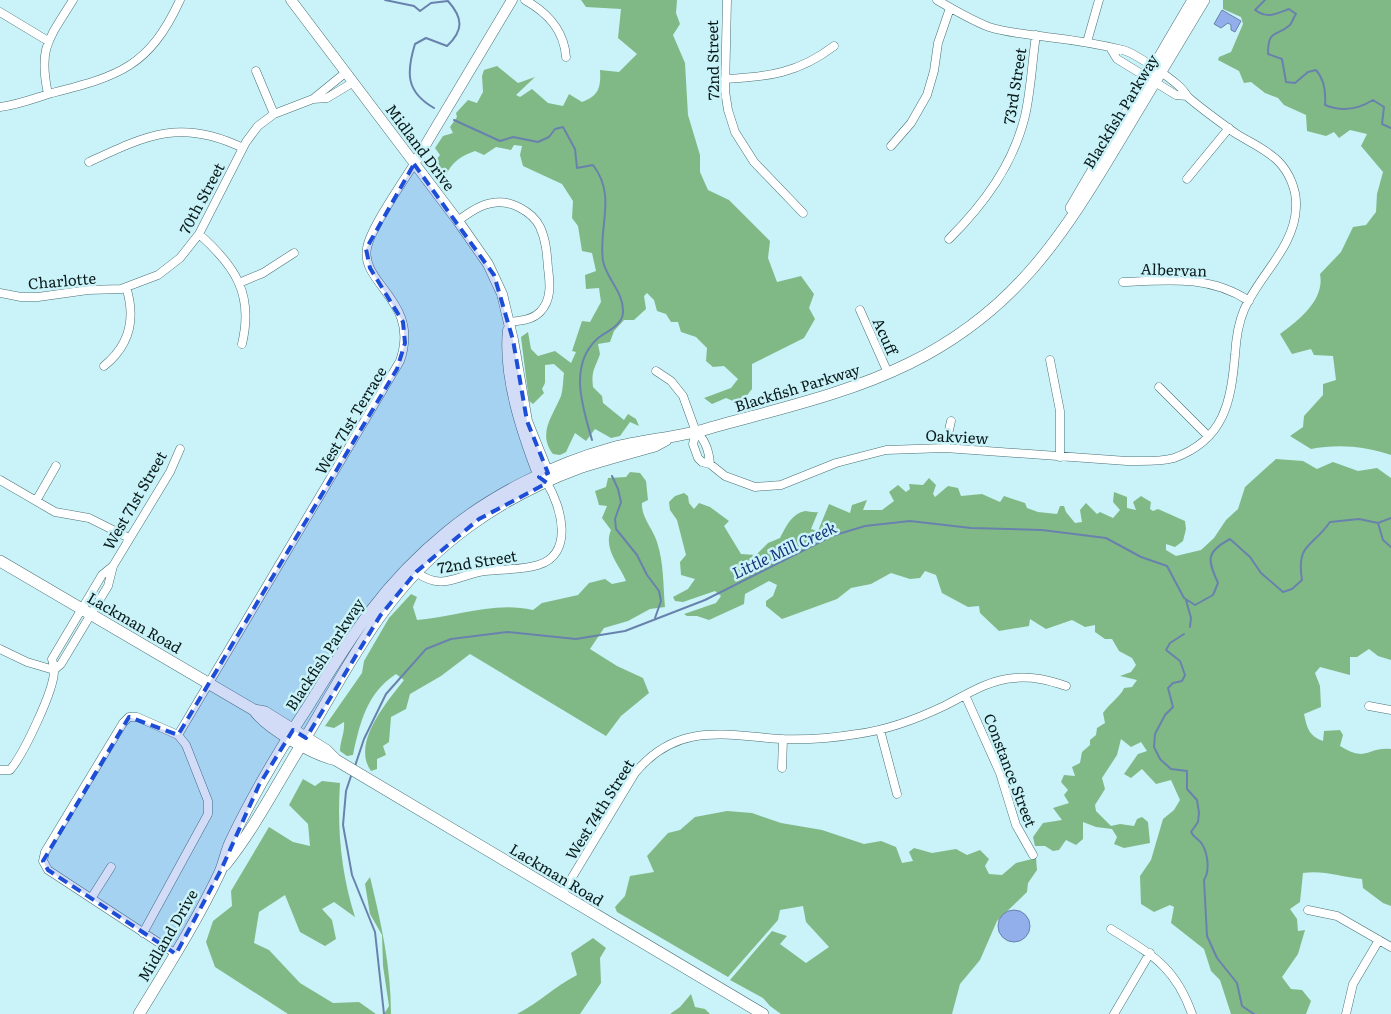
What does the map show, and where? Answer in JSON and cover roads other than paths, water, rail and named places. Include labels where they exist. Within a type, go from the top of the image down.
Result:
[{"type":"main road","name":"Blackfish Parkway","points":[[291,733],[357,626],[405,570],[447,532],[470,515],[514,488],[544,477],[655,446],[672,437],[847,390],[914,361],[950,340],[1003,301],[1037,266],[1074,218],[1154,75],[1192,0]]},
{"type":"main road","name":"Blackfish Parkway","points":[[1154,75],[1204,0]]},
{"type":"main road","name":"Blackfish Parkway","points":[[303,741],[380,616],[416,572],[478,519],[544,477]]},
{"type":"main road","name":"Lackman Road","points":[[0,561],[208,682],[254,710],[260,719],[291,733],[322,757],[336,760],[763,1014]]},
{"type":"main road","name":"Midland Drive","points":[[221,870],[228,846],[255,794],[291,733]]},
{"type":"main road","name":"Midland Drive","points":[[139,1014],[176,954],[221,870],[236,851],[303,741]]},
{"type":"street","points":[[48,94],[43,69],[48,41],[72,0]]},
{"type":"street","points":[[0,107],[107,79],[139,59],[154,43],[180,0]]},
{"type":"street","name":"Midland Drive","points":[[291,0],[458,221],[494,275],[502,294],[527,422],[544,477]]},
{"type":"street","points":[[414,164],[512,0]]},
{"type":"street","points":[[525,0],[550,18],[565,44],[566,57]]},
{"type":"street","name":"72nd Street","points":[[727,0],[725,79],[728,110],[743,147],[763,172],[803,213]]},
{"type":"street","name":"Oakview","points":[[656,371],[678,387],[688,407],[696,432],[693,444],[698,458],[710,464],[725,476],[739,483],[755,487],[770,487],[836,462],[886,450],[945,448],[1127,462],[1172,458],[1192,450],[1208,436],[1226,411],[1231,397],[1237,333],[1249,301],[1288,238],[1295,221],[1297,205],[1294,188],[1286,170],[1276,160],[1187,96],[1176,95],[1124,50],[1111,49],[1087,42],[991,27],[937,0]]},
{"type":"street","points":[[1087,42],[1099,0]]},
{"type":"street","points":[[891,146],[911,123],[927,95],[934,71],[938,43],[950,8]]},
{"type":"street","points":[[0,12],[48,41]]},
{"type":"street","name":"73rd Street","points":[[949,239],[976,210],[1001,175],[1010,157],[1025,116],[1036,35]]},
{"type":"street","points":[[725,79],[768,76],[790,71],[811,62],[834,46]]},
{"type":"street","points":[[256,72],[274,114]]},
{"type":"street","name":"70th Street","points":[[313,99],[345,73]]},
{"type":"street","name":"70th Street","points":[[126,287],[158,275],[180,258],[199,234],[243,148],[258,126],[274,114],[313,99],[327,98],[352,82]]},
{"type":"street","points":[[1187,179],[1229,128]]},
{"type":"street","points":[[89,162],[141,138],[180,131],[208,134],[243,148]]},
{"type":"street","name":"West 71st Terrace","points":[[178,735],[400,361],[405,343],[403,322],[394,301],[370,268],[366,249],[371,235],[414,164]]},
{"type":"street","points":[[458,221],[476,208],[498,202],[522,209],[540,226],[546,243],[550,286],[549,296],[544,307],[536,315],[529,319],[508,322]]},
{"type":"street","points":[[199,234],[222,255],[240,283],[246,323],[242,344]]},
{"type":"street","points":[[240,283],[263,273],[294,253]]},
{"type":"street","name":"Albervan","points":[[1124,282],[1198,280],[1226,288],[1249,301]]},
{"type":"street","points":[[104,366],[120,350],[130,326],[131,309],[126,287]]},
{"type":"street","name":"Charlotte","points":[[0,293],[21,297],[38,297],[126,287]]},
{"type":"street","name":"Acuff","points":[[860,310],[888,373]]},
{"type":"street","points":[[1050,360],[1060,411],[1060,457]]},
{"type":"street","points":[[1159,387],[1208,436]]},
{"type":"street","points":[[945,448],[951,420]]},
{"type":"street","name":"Oakview","points":[[696,432],[704,438],[710,464]]},
{"type":"street","name":"West 71st Street","points":[[87,611],[108,586],[113,566],[170,472],[180,449]]},
{"type":"street","points":[[36,501],[56,466]]},
{"type":"street","name":"72nd Street","points":[[416,572],[433,582],[443,582],[476,572],[534,566],[546,562],[558,547],[562,528],[560,512],[544,477]]},
{"type":"street","points":[[0,480],[55,512],[98,521],[129,538]]},
{"type":"street","name":"West 71st Street","points":[[87,611],[102,575],[113,566]]},
{"type":"street","points":[[0,770],[10,770],[24,750],[51,684],[54,670],[52,659],[87,611]]},
{"type":"street","points":[[54,670],[62,664],[87,611]]},
{"type":"street","points":[[0,649],[27,662],[54,670]]},
{"type":"street","name":"West 74th Street","points":[[562,894],[635,773],[648,758],[675,740],[705,734],[783,739],[840,737],[880,730],[924,714],[997,681],[1031,677],[1066,686]]},
{"type":"street","name":"Constance Street","points":[[965,695],[1000,773],[1016,824],[1033,855]]},
{"type":"street","points":[[1369,706],[1391,710]]},
{"type":"street","points":[[143,933],[208,814],[208,801],[196,766],[186,745],[178,735],[137,717],[129,717],[123,723],[45,852],[43,861],[48,870],[92,898],[143,933],[176,954]]},
{"type":"street","points":[[880,730],[897,794]]},
{"type":"street","points":[[782,768],[783,739]]},
{"type":"street","points":[[92,898],[111,867]]},
{"type":"street","points":[[1308,910],[1337,916],[1391,947]]},
{"type":"street","points":[[1111,929],[1162,962],[1176,979],[1192,1014]]},
{"type":"street","points":[[1346,1014],[1353,984],[1379,940]]},
{"type":"street","points":[[1114,1014],[1150,953]]},
{"type":"water","points":[[1222,10],[1241,21],[1235,32],[1231,30],[1231,25],[1228,23],[1221,28],[1214,24]]},
{"type":"water","points":[[1014,910],[1020,911],[1025,915],[1029,920],[1029,932],[1025,937],[1020,941],[1014,942],[1008,941],[1003,937],[999,932],[998,926],[999,920],[1003,915],[1008,911]]},
{"type":"waterway","points":[[385,0],[414,6],[420,11],[431,3],[448,1],[457,13],[459,29],[447,46],[426,38],[415,44],[412,54],[410,73],[413,88],[425,102],[434,108]]},
{"type":"waterway","points":[[1265,0],[1255,10],[1259,13],[1276,14],[1289,9],[1296,14],[1290,25],[1274,34],[1268,46],[1268,54],[1282,59],[1286,82],[1295,83],[1308,72],[1316,70],[1324,86],[1325,105],[1337,109],[1349,109],[1373,100],[1384,107],[1382,124],[1391,128]]},
{"type":"waterway","points":[[454,120],[500,141],[513,137],[538,142],[549,137],[555,129],[563,127],[575,149],[577,168],[593,165],[600,177],[604,188],[605,200],[603,261],[621,299],[623,313],[620,322],[597,339],[588,350],[580,374],[582,401],[592,440]]},
{"type":"waterway","points":[[612,476],[621,502],[615,519],[616,529],[637,555],[647,575],[659,591],[661,601],[655,618]]},
{"type":"waterway","points":[[1378,523],[1391,518]]},
{"type":"waterway","name":"Little Mill Creek","points":[[355,766],[364,739],[386,694],[426,649],[451,639],[507,632],[576,639],[625,631],[705,600],[832,536],[865,526],[910,521],[971,528],[1042,530],[1106,538],[1141,557],[1167,566],[1184,598],[1195,605],[1213,595],[1218,583],[1212,568],[1211,557],[1216,548],[1230,539],[1250,557],[1261,573],[1283,592],[1292,589],[1302,580],[1301,559],[1303,552],[1330,522],[1359,519],[1378,523],[1383,540],[1391,547]]},
{"type":"waterway","points":[[1186,600],[1191,618],[1190,627]]},
{"type":"waterway","points":[[1184,634],[1170,643],[1166,650],[1180,661],[1185,675],[1182,681],[1173,683],[1168,688],[1173,707],[1165,715],[1155,734],[1154,747],[1160,759],[1171,769],[1187,771],[1187,789],[1197,800],[1199,813],[1198,822],[1191,832],[1202,844],[1206,853],[1207,872],[1204,880],[1207,936],[1217,958],[1237,983],[1242,1006],[1254,1014]]},
{"type":"waterway","name":"Little Mill Creek","points":[[352,773],[346,791],[343,825],[352,875],[375,932],[384,1014]]}]
